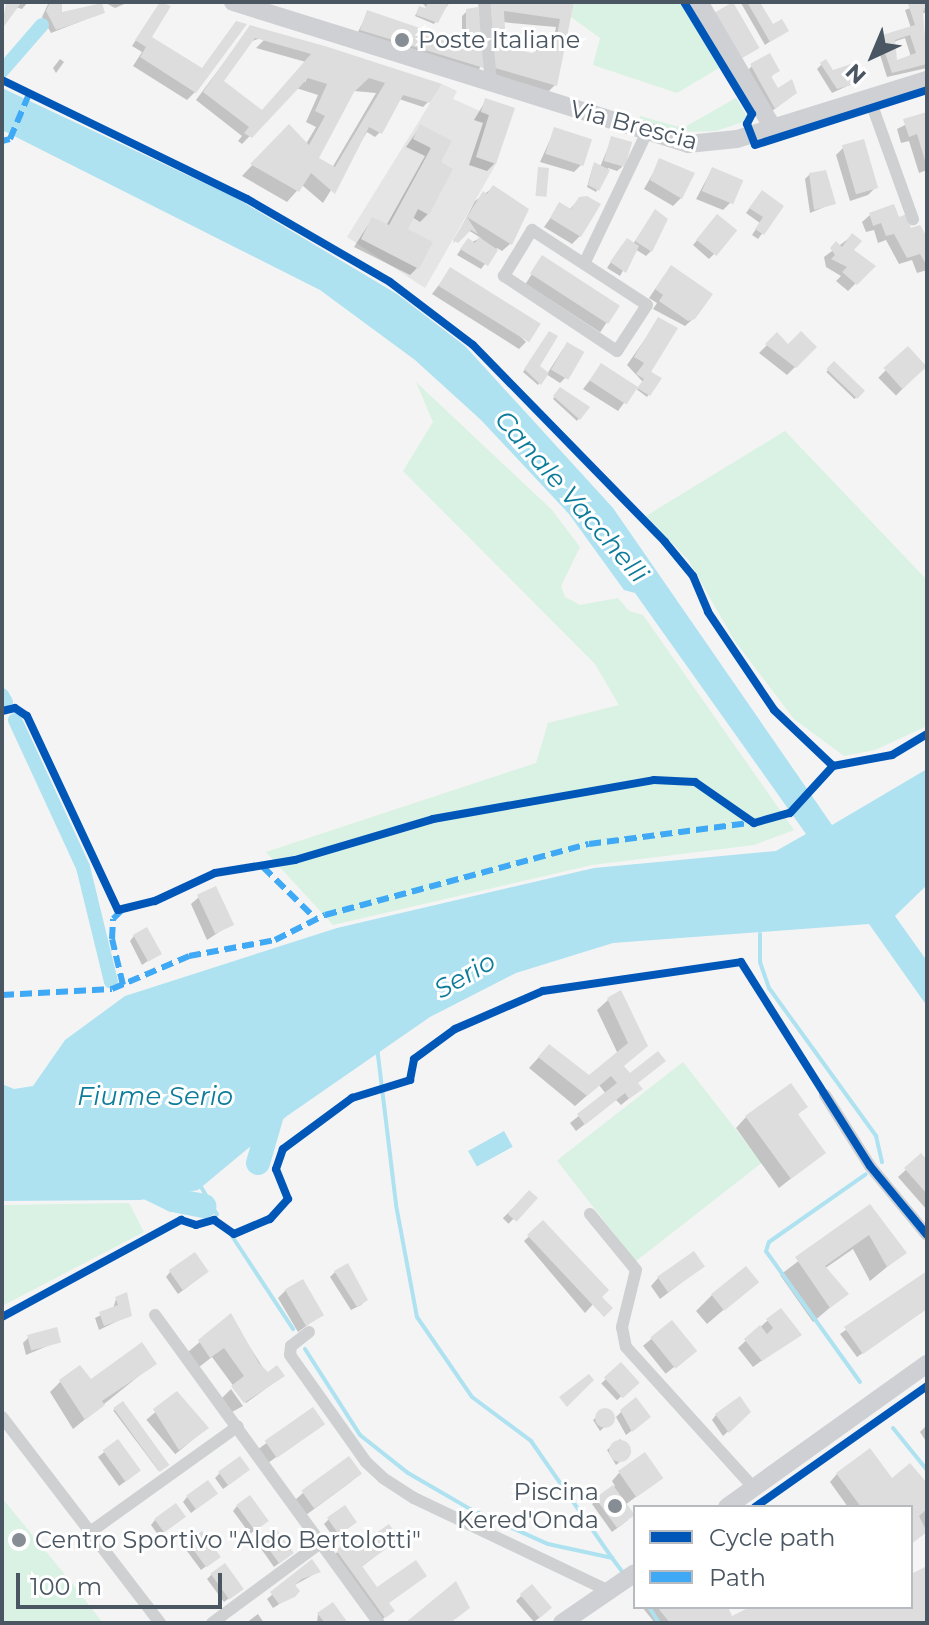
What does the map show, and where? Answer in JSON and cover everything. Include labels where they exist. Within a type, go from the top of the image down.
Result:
[{"type":"street","name":"Via Brescia","points":[[233,2],[646,134],[704,145],[773,128],[927,80]]},
{"type":"street","points":[[484,2],[491,84]]},
{"type":"street","points":[[699,2],[773,128]]},
{"type":"street","points":[[869,97],[913,219]]},
{"type":"street","points":[[585,262],[646,134]]},
{"type":"street","points":[[532,230],[585,262],[647,305],[617,351],[504,276],[532,230]]},
{"type":"street","points":[[825,1095],[870,1166],[927,1235]]},
{"type":"street","points":[[590,1214],[636,1270],[622,1327],[626,1347],[754,1488]]},
{"type":"street","points":[[155,1315],[379,1623]]},
{"type":"street","points":[[309,1332],[291,1346],[290,1355],[349,1440],[383,1478],[414,1498],[625,1580]]},
{"type":"street","points":[[730,1505],[927,1364]]},
{"type":"street","points":[[2,1417],[93,1530],[160,1623]]},
{"type":"street","points":[[93,1530],[238,1426]]},
{"type":"street","points":[[212,1623],[322,1542]]},
{"type":"street","points":[[562,1623],[625,1580]]},
{"type":"shaded area","points":[[442,84],[457,91],[453,99],[489,115],[476,157],[496,164],[425,288],[347,237]]},
{"type":"green space","points":[[574,2],[680,2],[719,68],[677,93],[593,65],[600,38],[571,17]]},
{"type":"green space","points":[[736,98],[749,120],[716,131],[681,132],[639,122],[640,116],[683,128]]},
{"type":"green space","points":[[416,382],[552,510],[580,547],[561,586],[565,597],[580,605],[618,598],[629,611],[643,615],[794,830],[754,845],[592,865],[333,925],[266,852],[536,763],[548,723],[619,705],[595,664],[403,471],[433,422]]},
{"type":"green space","points":[[785,431],[927,580],[927,726],[875,750],[844,756],[794,719],[734,640],[689,561],[646,516]]},
{"type":"green space","points":[[683,1062],[762,1163],[636,1261],[557,1161]]},
{"type":"green space","points":[[129,1203],[144,1232],[2,1306],[2,1205]]},
{"type":"green space","name":"Centro Sportivo \"Aldo Bertolotti\"","points":[[2,1498],[71,1582],[103,1623],[2,1623]]},
{"type":"water","name":"Fiume Serio","points":[[2,88],[236,198],[397,294],[465,346],[613,508],[832,825],[927,769],[927,885],[895,916],[927,961],[927,1006],[869,924],[613,943],[516,973],[430,1017],[287,1116],[198,1190],[140,1200],[2,1201],[2,1084],[14,1089],[33,1086],[65,1040],[125,996],[337,928],[594,868],[776,851],[806,834],[635,593],[624,590],[569,514],[481,420],[415,360],[320,290],[2,130]]},
{"type":"water","points":[[504,1131],[513,1147],[477,1167],[468,1151]]},
{"type":"building","points":[[6,2],[30,2],[21,3],[2,29]]},
{"type":"building","points":[[50,2],[62,2],[62,12],[102,3],[105,13],[56,30],[46,11]]},
{"type":"building","points":[[160,2],[171,6],[152,37],[202,68],[236,21],[247,24],[196,93],[140,57],[146,47],[135,40]]},
{"type":"building","points":[[429,2],[449,2],[438,23],[416,15],[419,6],[425,8]]},
{"type":"building","points":[[490,2],[574,2],[557,86],[495,68]],"holes":[[[504,11],[560,19],[556,41],[542,38],[539,50],[532,53],[506,47]]]},
{"type":"building","points":[[733,2],[760,48],[741,58],[715,12]]},
{"type":"building","points":[[747,2],[760,2],[773,24],[782,19],[789,31],[770,42]]},
{"type":"building","points":[[927,2],[923,12],[927,64],[892,73],[879,36],[915,25],[908,4]],"holes":[[[910,35],[916,53],[897,60],[895,40]]]},
{"type":"building","points":[[478,7],[482,36],[466,35],[466,9]]},
{"type":"building","points":[[367,10],[458,41],[459,37],[486,45],[484,68],[360,30]]},
{"type":"building","points":[[250,25],[442,84],[430,103],[403,95],[382,134],[369,127],[335,194],[311,173],[299,192],[250,164],[289,124],[309,145],[325,116],[315,111],[327,84],[308,78],[252,138],[244,133],[249,127],[203,92]],"holes":[[[255,38],[311,54],[262,110],[224,81]],[[369,78],[385,83],[335,167],[319,158],[354,92]]]},
{"type":"building","points":[[770,53],[780,71],[771,76],[778,88],[792,79],[797,93],[775,109],[750,64]]},
{"type":"building","points":[[826,59],[833,70],[854,63],[861,82],[837,89],[820,63]]},
{"type":"building","points":[[485,98],[515,108],[496,164],[476,157],[489,115],[481,112]]},
{"type":"building","points":[[927,112],[926,164],[917,134],[909,137],[903,119]]},
{"type":"building","points":[[420,124],[452,141],[441,162],[453,169],[429,215],[418,209],[408,229],[433,242],[419,269],[361,239],[372,217],[389,225],[431,148],[413,139]]},
{"type":"building","points":[[554,127],[592,139],[583,166],[545,154]]},
{"type":"building","points":[[611,136],[632,142],[625,167],[604,161]]},
{"type":"building","points":[[864,139],[878,188],[856,194],[842,145]]},
{"type":"building","points":[[659,158],[695,173],[682,199],[650,180]]},
{"type":"building","points":[[594,162],[610,170],[599,191],[588,185]]},
{"type":"building","points":[[538,167],[549,168],[546,197],[535,196]]},
{"type":"building","points":[[712,167],[743,180],[733,204],[702,191]]},
{"type":"building","points":[[826,170],[836,204],[814,210],[809,173]]},
{"type":"building","points":[[493,185],[529,209],[512,245],[467,217],[483,191],[487,194]]},
{"type":"building","points":[[762,190],[784,206],[764,235],[755,229],[763,217],[749,208]]},
{"type":"building","points":[[587,196],[601,204],[581,237],[550,218],[559,202],[571,209],[579,197]]},
{"type":"building","points":[[894,204],[899,217],[907,214],[911,228],[920,225],[927,237],[927,266],[920,254],[907,258],[894,234],[886,236],[881,223],[873,226],[869,213]]},
{"type":"building","points":[[655,209],[668,219],[652,252],[635,241]]},
{"type":"building","points":[[717,214],[737,230],[716,256],[696,240]]},
{"type":"building","points":[[467,217],[478,234],[471,230],[458,243],[453,240]]},
{"type":"building","points":[[852,233],[862,241],[854,250],[876,266],[857,285],[842,272],[847,267],[831,259],[835,255],[830,248],[836,241],[842,247]]},
{"type":"building","points":[[479,237],[498,250],[488,266],[460,249],[468,238],[475,243]]},
{"type":"building","points":[[627,238],[639,246],[626,273],[610,262]]},
{"type":"building","points":[[542,255],[620,306],[608,324],[530,273]]},
{"type":"building","points":[[671,265],[713,294],[695,319],[688,321],[659,301],[663,295],[655,289]]},
{"type":"building","points":[[450,267],[541,324],[529,342],[438,286]]},
{"type":"building","points":[[658,317],[678,328],[651,372],[662,378],[650,396],[637,388],[644,379],[636,374],[644,363],[634,357]]},
{"type":"building","points":[[549,331],[558,336],[540,366],[549,373],[541,385],[524,369]]},
{"type":"building","points":[[801,331],[817,347],[796,368],[765,344],[777,332],[788,344]]},
{"type":"building","points":[[567,342],[584,352],[568,380],[551,370]]},
{"type":"building","points":[[908,346],[927,367],[902,389],[883,368]]},
{"type":"building","points":[[834,361],[865,391],[857,399],[826,369]]},
{"type":"building","points":[[601,363],[638,387],[626,405],[590,381]]},
{"type":"building","points":[[560,387],[590,407],[580,420],[553,396]]},
{"type":"building","points":[[216,886],[234,925],[215,934],[197,895]]},
{"type":"building","points":[[147,927],[162,954],[148,962],[133,935]]},
{"type":"building","points":[[621,990],[648,1046],[624,1066],[630,1073],[658,1051],[666,1061],[638,1083],[643,1089],[629,1099],[625,1093],[585,1125],[577,1114],[617,1083],[611,1076],[587,1096],[538,1057],[549,1044],[589,1075],[628,1043],[607,998]]},
{"type":"building","points":[[791,1083],[808,1107],[798,1114],[826,1153],[791,1179],[745,1116]]},
{"type":"building","points":[[921,1153],[927,1160],[927,1194],[904,1168]]},
{"type":"building","points":[[529,1190],[538,1198],[517,1222],[508,1214]]},
{"type":"building","points":[[870,1204],[907,1253],[887,1267],[869,1235],[825,1266],[849,1294],[830,1308],[795,1257]]},
{"type":"building","points":[[543,1220],[609,1290],[602,1297],[613,1308],[604,1317],[527,1235]]},
{"type":"building","points":[[694,1251],[705,1267],[668,1292],[657,1277]]},
{"type":"building","points":[[195,1252],[209,1272],[183,1290],[169,1270]]},
{"type":"building","points":[[348,1263],[368,1300],[357,1307],[334,1271]]},
{"type":"building","points":[[746,1266],[759,1282],[724,1311],[711,1294]]},
{"type":"building","points":[[927,1271],[927,1309],[863,1354],[844,1327]]},
{"type":"building","points":[[303,1279],[324,1315],[306,1326],[285,1290]]},
{"type":"building","points":[[127,1292],[132,1316],[104,1326],[99,1312],[118,1305],[115,1297]]},
{"type":"building","points":[[781,1308],[802,1335],[762,1361],[744,1339],[760,1325],[767,1334],[773,1328],[766,1319]]},
{"type":"building","points":[[231,1313],[259,1363],[268,1372],[277,1365],[285,1376],[244,1403],[231,1386],[244,1376],[224,1348],[210,1358],[198,1340]]},
{"type":"building","points":[[672,1320],[697,1351],[675,1369],[650,1338]]},
{"type":"building","points":[[57,1327],[61,1342],[31,1350],[27,1335]]},
{"type":"building","points":[[142,1342],[157,1364],[102,1401],[105,1405],[85,1420],[59,1380],[80,1365],[91,1379]]},
{"type":"building","points":[[621,1362],[640,1383],[623,1398],[604,1377]]},
{"type":"building","points":[[589,1374],[594,1380],[567,1407],[559,1397]]},
{"type":"building","points":[[177,1391],[209,1428],[179,1450],[153,1409]]},
{"type":"building","points":[[740,1396],[751,1412],[729,1433],[715,1414]]},
{"type":"building","points":[[636,1397],[651,1417],[632,1432],[620,1410]]},
{"type":"building","points":[[123,1401],[169,1465],[160,1472],[113,1408]]},
{"type":"building","points":[[313,1407],[325,1424],[277,1458],[265,1441]]},
{"type":"building","points":[[605,1408],[612,1411],[615,1418],[612,1425],[605,1428],[598,1425],[595,1418],[598,1411]]},
{"type":"building","points":[[118,1439],[141,1471],[126,1482],[103,1450]]},
{"type":"building","points":[[620,1440],[628,1443],[631,1451],[628,1459],[620,1462],[612,1459],[609,1451],[612,1443]]},
{"type":"building","points":[[870,1448],[892,1478],[910,1463],[927,1483],[927,1509],[919,1516],[927,1532],[913,1542],[913,1505],[860,1505],[836,1473]]},
{"type":"building","points":[[645,1452],[663,1478],[636,1497],[618,1471]]},
{"type":"building","points":[[240,1456],[250,1470],[228,1486],[218,1472]]},
{"type":"building","points":[[349,1456],[362,1474],[314,1508],[301,1491]]},
{"type":"building","points":[[208,1480],[218,1494],[196,1510],[186,1496]]},
{"type":"building","name":"Piscina Kered'Onda","points":[[613,1485],[633,1513],[633,1516],[617,1528],[595,1498]]},
{"type":"building","points":[[250,1495],[269,1521],[255,1531],[236,1505]]},
{"type":"building","points":[[176,1503],[186,1517],[164,1533],[154,1519]]},
{"type":"building","points":[[345,1505],[357,1522],[339,1535],[327,1518]]},
{"type":"building","points":[[389,1524],[400,1539],[362,1566],[377,1587],[416,1560],[427,1576],[389,1603],[395,1611],[385,1618],[336,1550],[345,1543],[351,1551]]},
{"type":"building","points":[[275,1527],[294,1553],[279,1563],[260,1538]]},
{"type":"building","points":[[202,1531],[221,1557],[206,1567],[187,1542]]},
{"type":"building","points":[[312,1559],[321,1572],[302,1579],[295,1585],[300,1591],[295,1597],[279,1604],[270,1592]]},
{"type":"building","points":[[225,1563],[244,1589],[229,1599],[210,1574]]},
{"type":"building","points":[[927,1566],[927,1623],[670,1623],[659,1609],[729,1609],[732,1616],[746,1609],[913,1609],[913,1573]]},
{"type":"building","points":[[456,1581],[470,1608],[450,1623],[405,1623]]},
{"type":"building","points":[[532,1584],[552,1608],[540,1618],[520,1594]]},
{"type":"building","points":[[333,1602],[348,1623],[325,1623],[317,1613]]},
{"type":"waterway","points":[[2,71],[42,25]]},
{"type":"waterway","points":[[2,695],[6,702]]},
{"type":"waterway","points":[[15,720],[83,867],[111,982]]},
{"type":"waterway","points":[[760,934],[760,962],[769,988],[876,1136],[882,1162]]},
{"type":"waterway","points":[[377,1047],[396,1205],[417,1317],[472,1397],[531,1441],[612,1558]]},
{"type":"waterway","points":[[258,1163],[275,1104]]},
{"type":"waterway","points":[[860,1382],[766,1251],[769,1242],[866,1174]]},
{"type":"waterway","points":[[136,1182],[173,1200],[204,1206]]},
{"type":"waterway","points":[[200,1185],[217,1214]]},
{"type":"waterway","points":[[230,1233],[293,1329]]},
{"type":"waterway","points":[[305,1349],[360,1435],[408,1473],[470,1509],[548,1544],[612,1558],[624,1574]]},
{"type":"waterway","points":[[893,1428],[927,1470]]},
{"type":"waterway","points":[[650,1609],[659,1623]]},
{"type":"marked path","points":[[2,141],[10,139],[29,94]]},
{"type":"marked path","points":[[2,995],[112,989],[189,956],[275,940],[325,915],[589,844],[755,822]]},
{"type":"marked path","points":[[263,867],[316,919]]},
{"type":"marked path","points":[[123,985],[112,939],[113,919],[124,908]]},
{"type":"cycle path","points":[[684,2],[752,114],[747,124],[755,145],[927,90]]},
{"type":"cycle path","points":[[2,80],[247,199],[390,282],[473,345],[665,542],[693,576],[708,612],[774,710],[833,766]]},
{"type":"cycle path","points":[[2,711],[15,708],[27,716],[118,910],[155,901],[215,873],[295,860],[433,819],[654,780],[695,782],[754,823],[790,813],[833,766]]},
{"type":"cycle path","points":[[833,766],[892,755],[927,734]]},
{"type":"cycle path","points":[[2,1317],[181,1220],[196,1225],[214,1220],[234,1234],[270,1219],[288,1199],[276,1169],[283,1149],[352,1098],[410,1080],[414,1059],[455,1029],[543,991],[741,962],[870,1166],[927,1235]]},
{"type":"cycle path","points":[[758,1505],[927,1386]]},
{"type":"place","name":"Poste Italiane","points":[[402,40]]},
{"type":"place","name":"Piscina Kered'Onda","points":[[615,1506]]},
{"type":"place","name":"Centro Sportivo \"Aldo Bertolotti\"","points":[[19,1540]]},
{"type":"water label","name":"Canale Vacchelli","points":[[571,497]]},
{"type":"water label","name":"Serio","points":[[465,976]]}]
